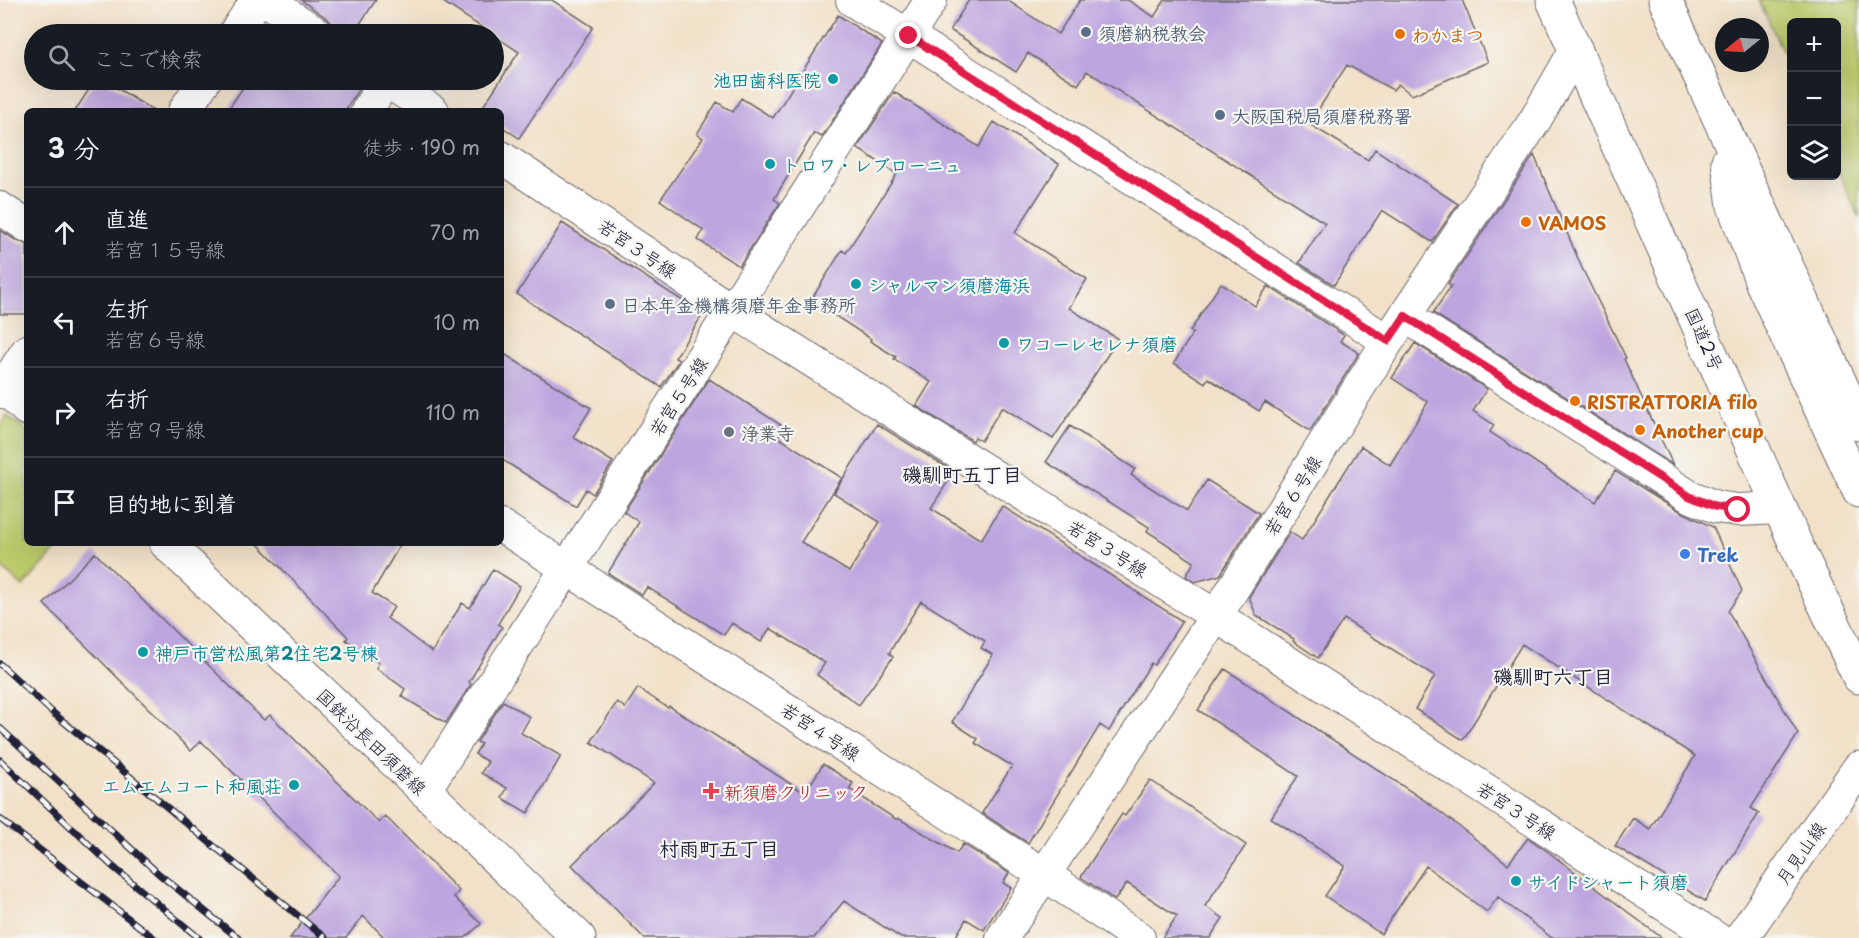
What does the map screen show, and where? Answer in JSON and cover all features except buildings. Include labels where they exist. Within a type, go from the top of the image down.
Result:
[{"type":"main road","name":"国道2号","points":[[1553,0],[1780,508],[1859,677]]},
{"type":"main road","points":[[1665,0],[1859,424]]},
{"type":"main road","points":[[1723,126],[1734,206],[1762,283],[1859,491]]},
{"type":"main road","points":[[1,387],[24,406]]},
{"type":"main road","name":"国鉄沿長田須磨線","points":[[169,546],[579,938]]},
{"type":"main road","name":"月見山線","points":[[1742,938],[1859,768]]},
{"type":"street","points":[[240,24],[256,0]]},
{"type":"street","points":[[266,0],[303,24]]},
{"type":"street","points":[[852,0],[1397,329],[1689,496],[1716,507],[1738,510],[1780,508]]},
{"type":"street","name":"若宮５号線","points":[[424,791],[931,0]]},
{"type":"street","name":"若宮６号線","points":[[1002,938],[1216,616],[1397,329],[1534,122],[1576,49]]},
{"type":"street","points":[[186,108],[198,90]]},
{"type":"street","points":[[369,108],[379,90]]},
{"type":"street","points":[[400,90],[428,108]]},
{"type":"street","name":"若宮３号線","points":[[504,159],[733,311],[1216,616],[1716,938]]},
{"type":"street","points":[[0,208],[24,224]]},
{"type":"street","points":[[1,387],[24,355]]},
{"type":"street","name":"若宮４号線","points":[[504,528],[1139,938]]},
{"type":"green space","points":[[1759,0],[1859,0],[1859,218],[1841,177],[1841,18],[1787,18],[1787,61]]},
{"type":"green space","points":[[6,416],[24,429],[24,546],[59,546],[23,587],[0,566],[0,428]]},
{"type":"railway","points":[[0,664],[52,712],[325,938]]},
{"type":"railway","points":[[0,728],[159,874],[238,938]]},
{"type":"railway","points":[[0,760],[112,866],[199,938]]},
{"type":"railway","points":[[0,819],[154,938]]},
{"type":"place","name":"須磨納税教会","points":[[1086,32]]},
{"type":"place","name":"わかまつ","points":[[1400,34]]},
{"type":"place","name":"池田歯科医院","points":[[833,79]]},
{"type":"place","name":"大阪国税局須磨税務署","points":[[1220,115]]},
{"type":"place","name":"トロワ・レブローニュ","points":[[770,164]]},
{"type":"place","name":"VAMOS","points":[[1526,222]]},
{"type":"place","name":"シャルマン須磨海浜","points":[[856,284]]},
{"type":"place","name":"日本年金機構須磨年金事務所","points":[[610,304]]},
{"type":"place","name":"ワコーレセレナ須磨","points":[[1004,343]]},
{"type":"place","name":"RISTRATTORIA filo","points":[[1575,401]]},
{"type":"place","name":"Another cup","points":[[1640,430]]},
{"type":"place","name":"浄業寺","points":[[729,432]]},
{"type":"place","name":"Trek","points":[[1685,554]]},
{"type":"place","name":"神戸市営松風第2住宅2号棟","points":[[143,652]]},
{"type":"place","name":"エムエムコート和風荘","points":[[294,785]]},
{"type":"place","name":"新須磨クリニック","points":[[711,791]]},
{"type":"place","name":"サイドシャート須磨","points":[[1516,881]]},
{"type":"district","name":"磯馴町五丁目","points":[[962,474]]},
{"type":"district","name":"磯馴町六丁目","points":[[1553,676]]},
{"type":"district","name":"村雨町五丁目","points":[[719,848]]},
{"type":"route","points":[[909,36],[1388,341],[1405,316],[1689,496],[1716,507],[1738,510]]}]
